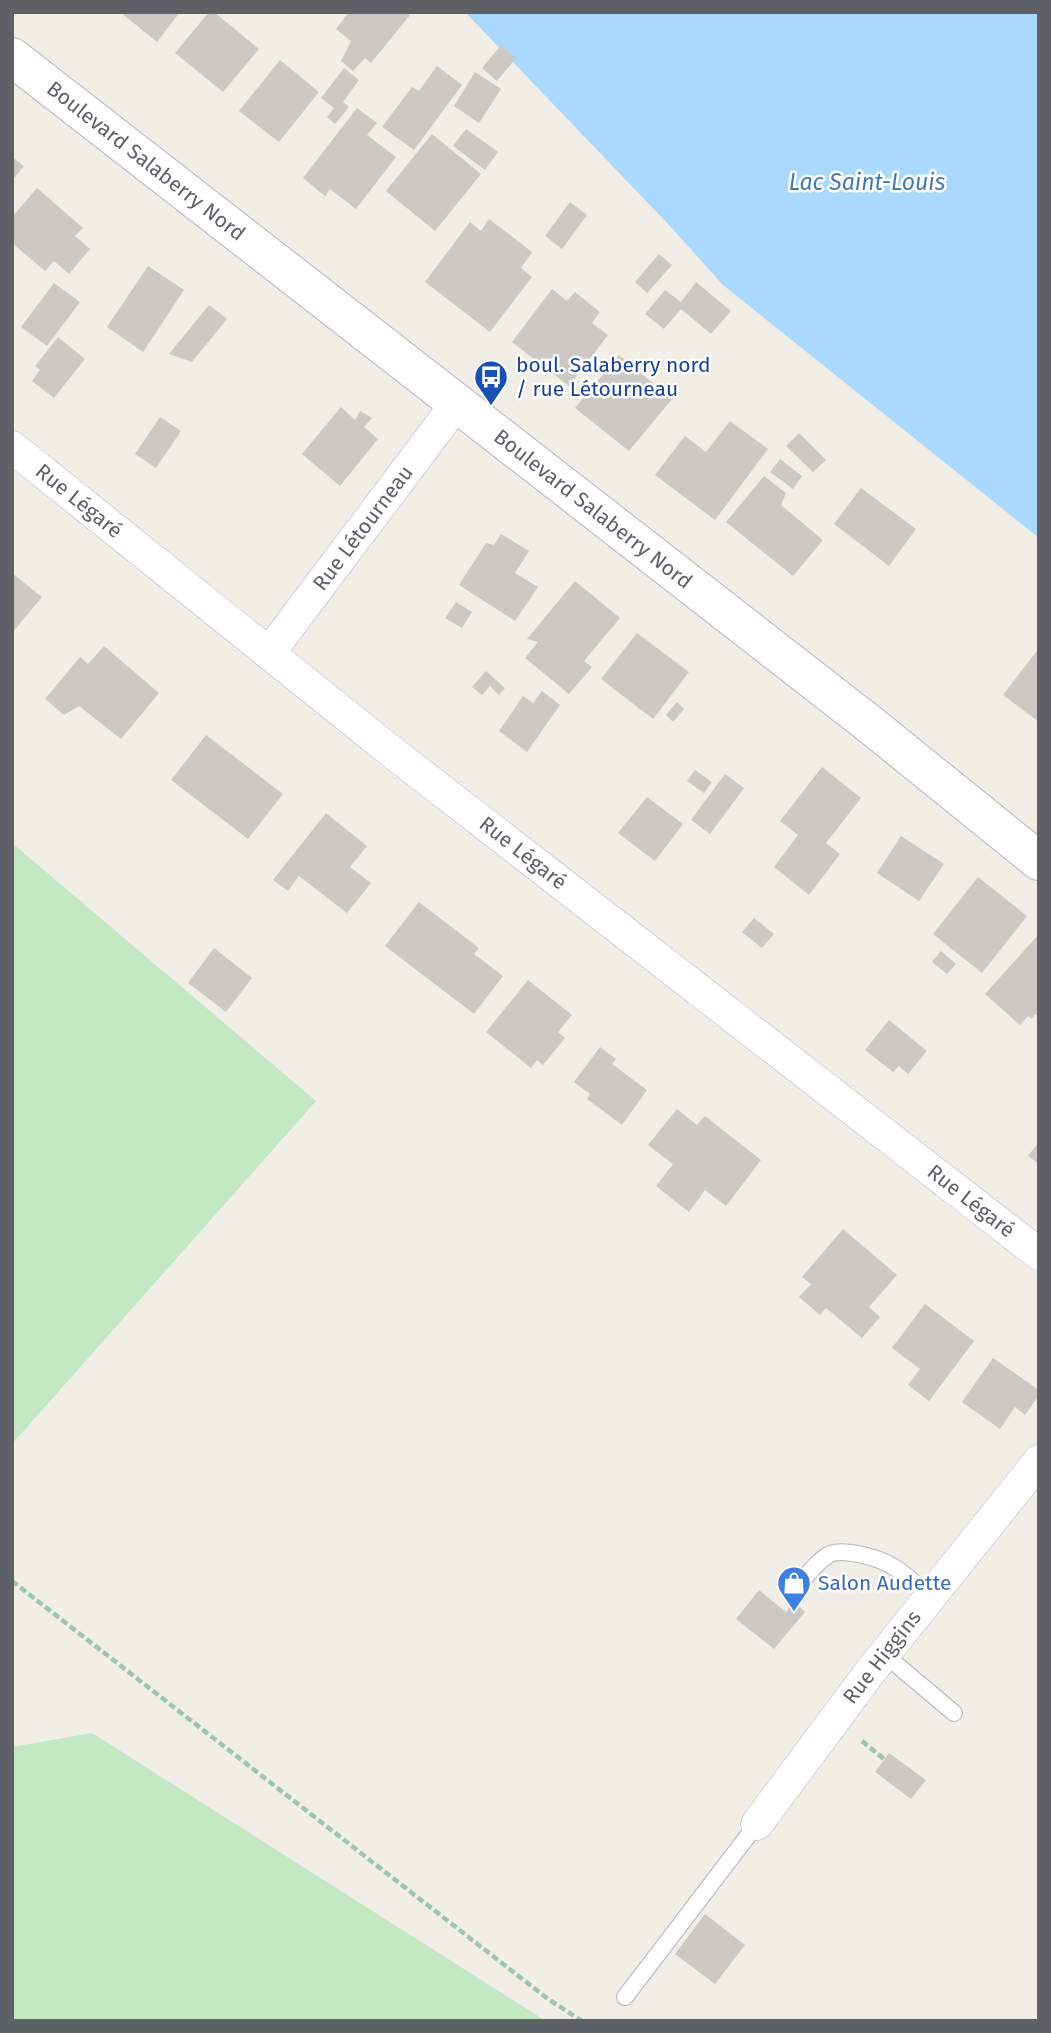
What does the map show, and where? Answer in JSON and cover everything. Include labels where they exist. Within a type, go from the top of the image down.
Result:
[{"type":"street","name":"Boulevard Salaberry Nord","points":[[12,57],[867,722],[1039,861]]},
{"type":"street","name":"Rue Létourneau","points":[[269,653],[457,403]]},
{"type":"street","name":"Rue Légaré","points":[[12,447],[392,752],[1039,1254]]},
{"type":"street","name":"Rue Higgins","points":[[757,1824],[884,1654],[1039,1461]]},
{"type":"lane","points":[[792,1593],[819,1563],[829,1555],[841,1551],[889,1564],[930,1597]]},
{"type":"lane","points":[[884,1654],[954,1713]]},
{"type":"lane","points":[[625,1997],[757,1824]]},
{"type":"path","points":[[12,1581],[548,1999],[582,2021]]},
{"type":"path","points":[[872,1749],[884,1759]]},
{"type":"green space","points":[[12,843],[316,1101],[12,1444]]},
{"type":"green space","points":[[92,1733],[546,2021],[12,2021],[12,1747]]},
{"type":"water","name":"Lac Saint-Louis","points":[[465,12],[1039,12],[1039,538],[723,285]]},
{"type":"building","points":[[120,12],[180,12],[157,42]]},
{"type":"building","points":[[209,12],[214,12],[259,49],[223,92],[175,53]]},
{"type":"building","points":[[349,12],[407,12],[410,15],[371,63],[365,58],[353,71],[341,61],[351,41],[336,29]]},
{"type":"building","points":[[501,45],[516,58],[497,81],[482,68]]},
{"type":"building","points":[[280,60],[319,92],[279,142],[239,111]]},
{"type":"building","points":[[437,66],[462,85],[414,150],[382,127],[412,87],[419,91]]},
{"type":"building","points":[[344,68],[359,80],[343,102],[349,107],[335,124],[327,117],[334,108],[321,98]]},
{"type":"building","points":[[475,72],[501,89],[479,123],[454,106]]},
{"type":"building","points":[[357,108],[377,123],[367,135],[396,157],[356,209],[330,189],[325,196],[303,178]]},
{"type":"building","points":[[466,129],[498,152],[485,170],[453,146]]},
{"type":"building","points":[[432,134],[481,174],[435,231],[386,191]]},
{"type":"building","points":[[12,157],[24,166],[12,181]]},
{"type":"building","points":[[37,188],[83,228],[75,236],[90,249],[69,274],[54,261],[45,271],[12,243],[12,217]]},
{"type":"building","points":[[570,202],[587,215],[562,249],[545,236]]},
{"type":"building","points":[[489,219],[532,252],[521,268],[532,277],[490,332],[425,282],[470,222],[481,231]]},
{"type":"building","points":[[659,254],[672,265],[647,293],[635,282]]},
{"type":"building","points":[[148,266],[184,290],[143,352],[107,327]]},
{"type":"building","points":[[696,282],[731,311],[711,334],[681,309],[664,329],[645,314],[665,290],[681,302]]},
{"type":"building","points":[[54,283],[80,302],[47,346],[21,327]]},
{"type":"building","points":[[552,289],[567,301],[575,292],[600,312],[592,323],[608,335],[569,386],[512,342]]},
{"type":"building","points":[[209,305],[227,319],[192,362],[169,354]]},
{"type":"building","points":[[58,337],[85,359],[54,398],[32,381],[40,370],[35,366]]},
{"type":"building","points":[[619,355],[672,399],[629,451],[575,408]]},
{"type":"building","points":[[341,407],[355,420],[360,411],[372,418],[364,427],[378,439],[340,486],[302,454]]},
{"type":"building","points":[[160,417],[181,431],[156,468],[135,454]]},
{"type":"building","points":[[730,421],[768,449],[715,520],[655,475],[685,436],[706,452]]},
{"type":"building","points":[[799,433],[826,460],[813,472],[786,446]]},
{"type":"building","points":[[780,459],[802,476],[793,489],[770,472]]},
{"type":"building","points":[[764,476],[786,493],[781,505],[823,540],[793,576],[726,522]]},
{"type":"building","points":[[861,488],[916,529],[889,566],[834,524]]},
{"type":"building","points":[[501,534],[529,551],[515,573],[538,587],[515,621],[459,585],[486,543],[494,545]]},
{"type":"building","points":[[12,573],[42,597],[12,633]]},
{"type":"building","points":[[575,581],[620,618],[584,661],[592,667],[569,694],[525,658],[538,642],[527,639]]},
{"type":"building","points":[[456,602],[472,612],[462,628],[445,618]]},
{"type":"building","points":[[637,633],[689,672],[653,719],[601,679]]},
{"type":"building","points":[[104,646],[159,693],[121,739],[79,706],[64,715],[45,699],[80,657],[88,664]]},
{"type":"building","points":[[1039,648],[1039,722],[1003,695]]},
{"type":"building","points":[[486,671],[505,688],[499,695],[490,686],[482,695],[472,687]]},
{"type":"building","points":[[542,691],[560,705],[527,752],[499,731],[523,696],[533,703]]},
{"type":"building","points":[[677,702],[684,709],[673,722],[666,715]]},
{"type":"building","points":[[206,735],[283,794],[248,839],[171,780]]},
{"type":"building","points":[[822,767],[861,798],[826,843],[840,854],[809,895],[774,867],[798,835],[780,821]]},
{"type":"building","points":[[695,770],[712,782],[704,793],[687,781]]},
{"type":"building","points":[[725,774],[744,788],[710,834],[691,820]]},
{"type":"building","points":[[647,797],[683,824],[655,861],[618,833]]},
{"type":"building","points":[[326,813],[367,846],[350,867],[371,883],[347,913],[299,876],[288,891],[273,880]]},
{"type":"building","points":[[901,836],[944,864],[919,901],[877,873]]},
{"type":"building","points":[[978,877],[1027,916],[982,973],[933,934]]},
{"type":"building","points":[[419,902],[479,948],[474,954],[503,976],[474,1014],[385,946]]},
{"type":"building","points":[[754,918],[774,934],[762,948],[742,932]]},
{"type":"building","points":[[1039,934],[1039,1016],[1035,1014],[1032,1019],[1028,1016],[1020,1025],[985,994]]},
{"type":"building","points":[[214,948],[252,978],[226,1012],[188,983]]},
{"type":"building","points":[[941,951],[956,964],[947,974],[932,962]]},
{"type":"building","points":[[528,980],[572,1015],[558,1032],[565,1038],[543,1065],[537,1060],[531,1068],[486,1032]]},
{"type":"building","points":[[889,1020],[927,1051],[908,1074],[899,1066],[893,1072],[865,1050]]},
{"type":"building","points":[[600,1047],[616,1059],[612,1064],[647,1090],[622,1125],[587,1099],[590,1094],[574,1082]]},
{"type":"building","points":[[677,1109],[697,1125],[705,1116],[761,1160],[726,1206],[705,1190],[689,1212],[656,1186],[673,1164],[648,1145]]},
{"type":"building","points":[[1039,1142],[1039,1164],[1028,1156]]},
{"type":"building","points":[[843,1229],[897,1275],[869,1307],[880,1317],[862,1338],[826,1308],[820,1315],[799,1297],[811,1284],[802,1277]]},
{"type":"building","points":[[925,1304],[974,1341],[929,1401],[908,1385],[920,1369],[892,1348]]},
{"type":"building","points":[[993,1358],[1039,1390],[1039,1395],[1025,1415],[1015,1407],[1000,1429],[962,1402]]},
{"type":"building","points":[[759,1590],[786,1612],[794,1602],[805,1612],[774,1649],[736,1619]]},
{"type":"building","points":[[889,1753],[926,1780],[911,1799],[875,1772]]},
{"type":"building","points":[[705,1914],[745,1945],[715,1984],[675,1954]]},
{"type":"place","name":"boul. Salaberry nord / rue Létourneau","points":[[491,407]]},
{"type":"place","name":"Salon Audette","points":[[794,1613]]}]
